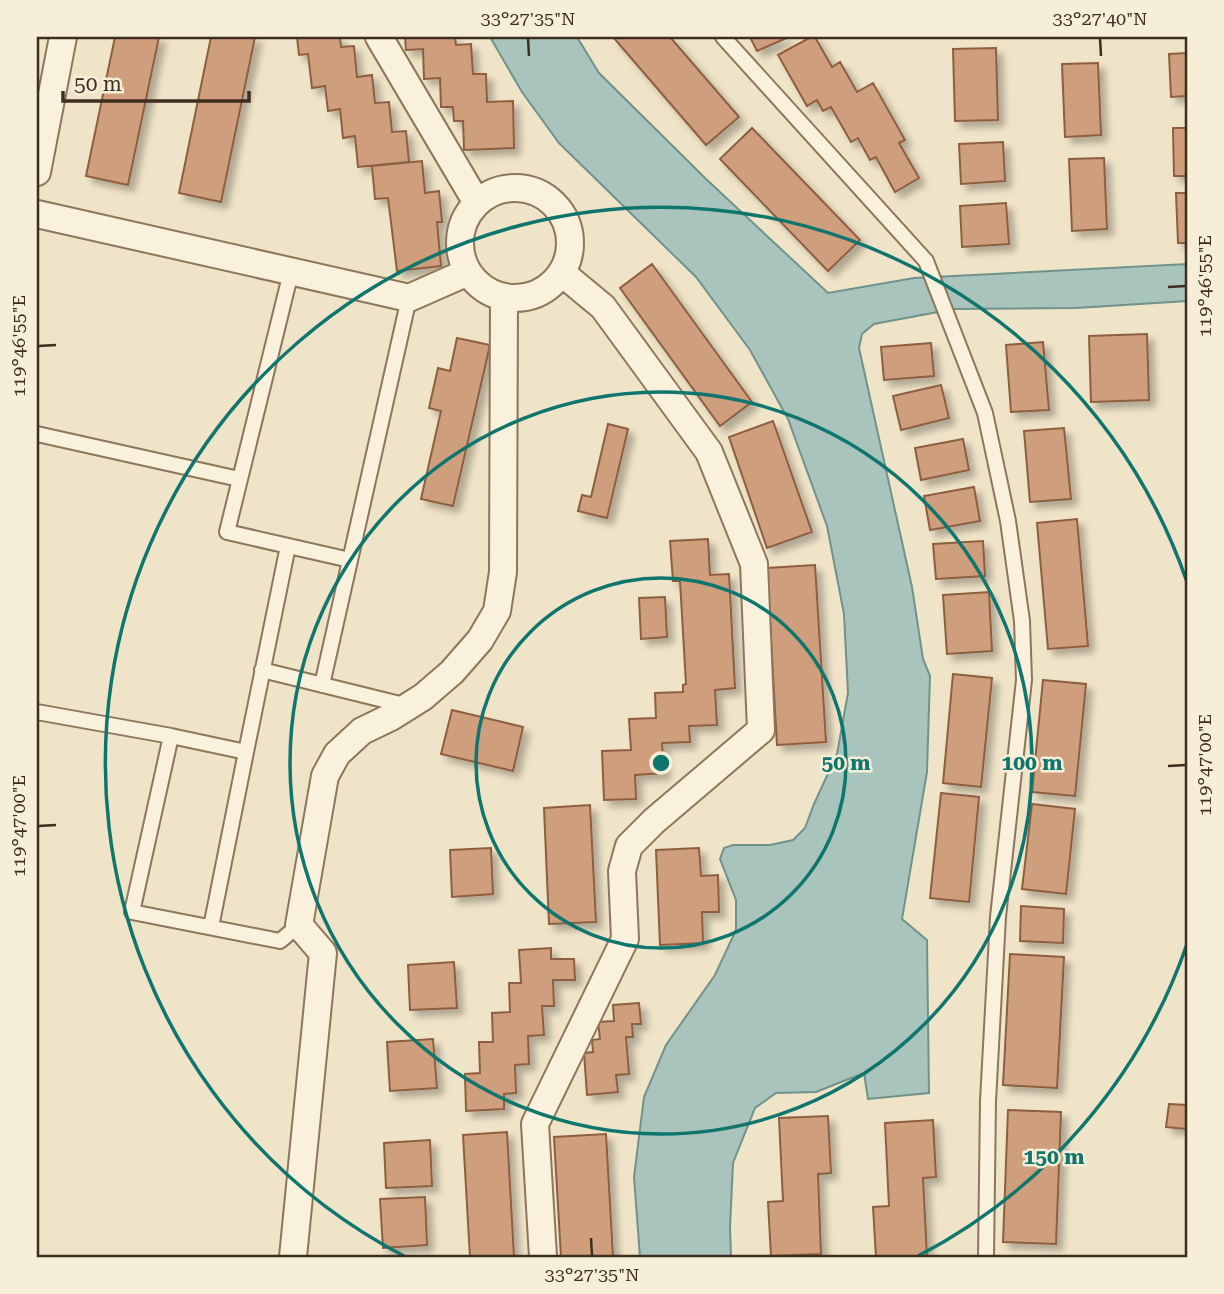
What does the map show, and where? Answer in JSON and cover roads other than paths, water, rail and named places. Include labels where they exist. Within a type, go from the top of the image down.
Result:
[{"type":"street","points":[[37,172],[63,37]]},
{"type":"street","points":[[379,37],[477,202]]},
{"type":"street","points":[[513,187],[533,190],[551,200],[564,216],[570,234],[570,255],[562,273],[547,290],[526,298],[504,298],[483,289],[468,272],[461,255],[460,236],[466,218],[477,202],[494,192],[513,187]]},
{"type":"street","points":[[37,214],[409,298],[468,272]]},
{"type":"street","points":[[542,1257],[535,1124],[625,939],[622,871],[629,846],[654,821],[761,730],[754,564],[709,452],[603,307],[562,273]]},
{"type":"street","points":[[293,1257],[323,953],[299,925],[325,776],[337,754],[362,731],[423,697],[452,672],[480,640],[497,611],[503,572],[504,298]]},
{"type":"lane","points":[[723,37],[926,261],[985,413],[1008,521],[1022,621],[1024,680],[997,930],[988,1101],[986,1257]]},
{"type":"lane","points":[[291,272],[227,532],[350,560]]},
{"type":"lane","points":[[322,685],[409,298]]},
{"type":"lane","points":[[37,434],[239,479]]},
{"type":"lane","points":[[211,927],[288,546]]},
{"type":"lane","points":[[262,670],[409,706]]},
{"type":"lane","points":[[37,712],[246,752]]},
{"type":"lane","points":[[171,736],[132,912],[280,940],[299,925]]},
{"type":"water","points":[[490,37],[577,37],[599,73],[705,178],[828,293],[914,278],[1187,264],[1187,301],[1076,308],[954,309],[874,324],[862,334],[859,348],[912,587],[923,659],[930,676],[927,772],[902,919],[927,940],[929,1093],[868,1099],[864,1073],[816,1092],[776,1093],[755,1108],[733,1163],[731,1257],[640,1257],[634,1177],[644,1097],[666,1045],[715,975],[736,930],[736,900],[720,859],[724,848],[733,845],[770,845],[793,840],[805,828],[837,754],[848,693],[844,614],[827,526],[788,419],[750,350],[696,277],[559,143],[522,92]]}]
